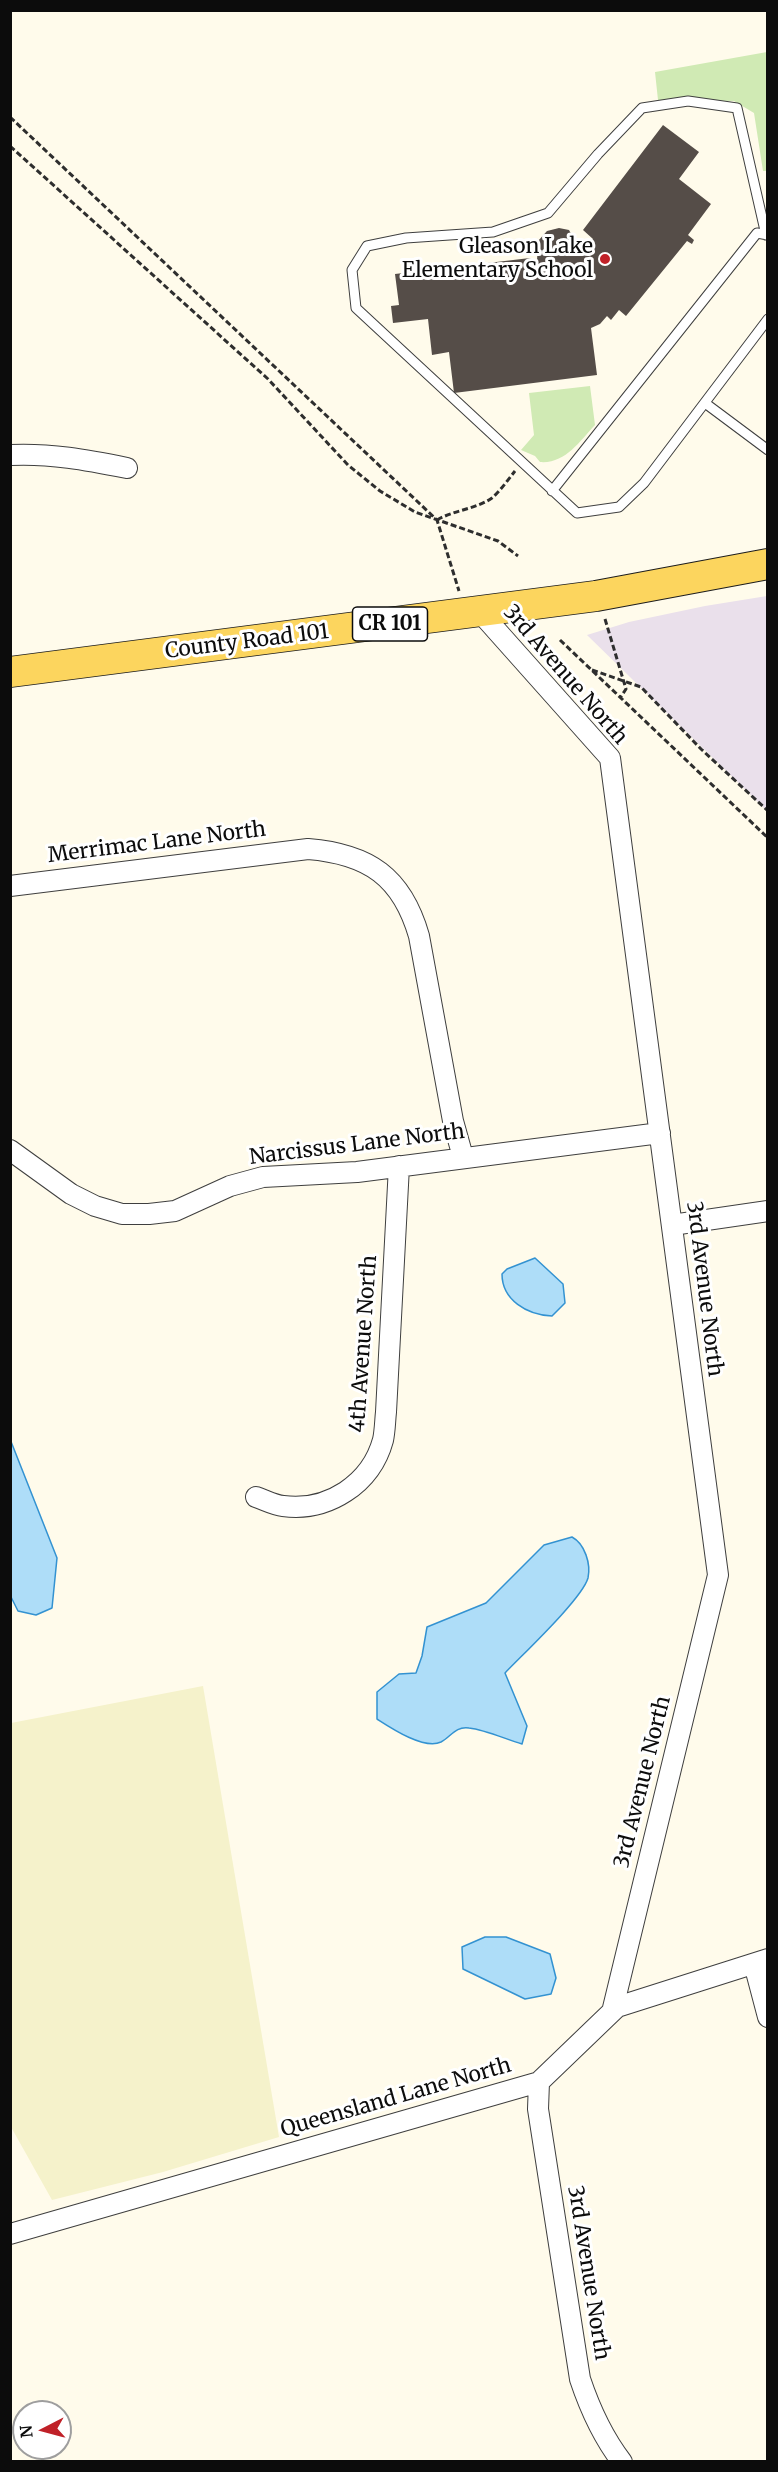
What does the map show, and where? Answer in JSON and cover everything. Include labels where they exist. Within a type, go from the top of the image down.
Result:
[{"type":"main road","name":"County Road 101","points":[[10,672],[469,602],[596,596],[768,564]]},
{"type":"street","points":[[10,455],[37,453],[68,456],[127,468]]},
{"type":"street","name":"3rd Avenue North","points":[[469,602],[610,758],[717,1575],[612,2012]]},
{"type":"street","name":"Merrimac Lane North","points":[[10,886],[308,849],[333,851],[358,858],[381,872],[398,889],[412,911],[419,936],[453,1122],[463,1157]]},
{"type":"street","name":"Narcissus Lane North","points":[[10,1150],[71,1194],[95,1206],[122,1214],[176,1212],[230,1186],[263,1177],[296,1173],[329,1174],[660,1133]]},
{"type":"street","name":"4th Avenue North","points":[[256,1497],[282,1506],[309,1506],[334,1499],[356,1485],[373,1464],[383,1439],[386,1412],[399,1166]]},
{"type":"street","points":[[672,1225],[768,1211]]},
{"type":"street","points":[[761,1961],[768,2017]]},
{"type":"street","name":"Queensland Lane North","points":[[10,2234],[538,2082],[618,2007],[761,1961]]},
{"type":"street","name":"3rd Avenue North","points":[[538,2082],[538,2109],[580,2379],[591,2413],[608,2444],[622,2462]]},
{"type":"lane","points":[[552,491],[757,234],[767,235],[737,108],[688,101],[642,108],[598,154],[548,213],[493,231],[406,238],[366,246],[352,270],[357,308],[552,491],[578,513],[620,507],[644,483],[768,320]]},
{"type":"lane","points":[[705,403],[768,450]]},
{"type":"path","points":[[10,117],[437,520],[469,602]]},
{"type":"path","points":[[10,146],[268,379],[348,465],[380,491],[415,512],[498,541],[518,556]]},
{"type":"path","points":[[437,520],[447,514],[462,511],[492,498],[522,463]]},
{"type":"path","points":[[606,619],[625,682],[626,689],[620,698]]},
{"type":"path","points":[[560,640],[768,838]]},
{"type":"path","points":[[591,669],[641,687],[701,749],[768,811]]},
{"type":"shaded area","points":[[768,596],[767,811],[587,635],[629,622]]},
{"type":"shaded area","points":[[203,1686],[279,2137],[163,2172],[52,2200],[11,2127],[11,1723]]},
{"type":"green space","points":[[767,52],[767,171],[763,171],[754,113],[734,101],[658,100],[655,72]]},
{"type":"green space","points":[[590,386],[595,425],[571,451],[549,462],[540,462],[535,456],[521,450],[534,435],[529,393]]},
{"type":"water","points":[[535,1258],[563,1284],[565,1303],[552,1316],[525,1309],[511,1298],[503,1283],[502,1274],[507,1269]]},
{"type":"water","points":[[10,1439],[57,1558],[52,1608],[36,1615],[18,1611],[11,1597]]},
{"type":"water","points":[[572,1537],[584,1549],[588,1561],[588,1578],[564,1613],[505,1673],[527,1726],[522,1744],[469,1728],[457,1730],[441,1742],[426,1743],[408,1737],[377,1719],[377,1692],[399,1674],[416,1673],[422,1656],[427,1627],[486,1603],[544,1545]]},
{"type":"water","points":[[485,1937],[506,1937],[550,1954],[556,1978],[551,1994],[525,1999],[463,1969],[462,1947]]},
{"type":"building","name":"Gleason Lake Elementary School","points":[[663,125],[699,152],[679,179],[711,204],[688,235],[694,240],[692,244],[687,241],[626,316],[619,310],[611,320],[607,316],[600,324],[591,328],[597,375],[454,393],[449,352],[432,355],[428,319],[393,323],[391,306],[399,305],[395,274],[530,258],[537,261],[538,241],[547,231],[559,228],[569,230],[579,248],[586,248],[593,239],[583,230]]},
{"type":"place","name":"Gleason Lake Elementary School","points":[[605,259]]}]
